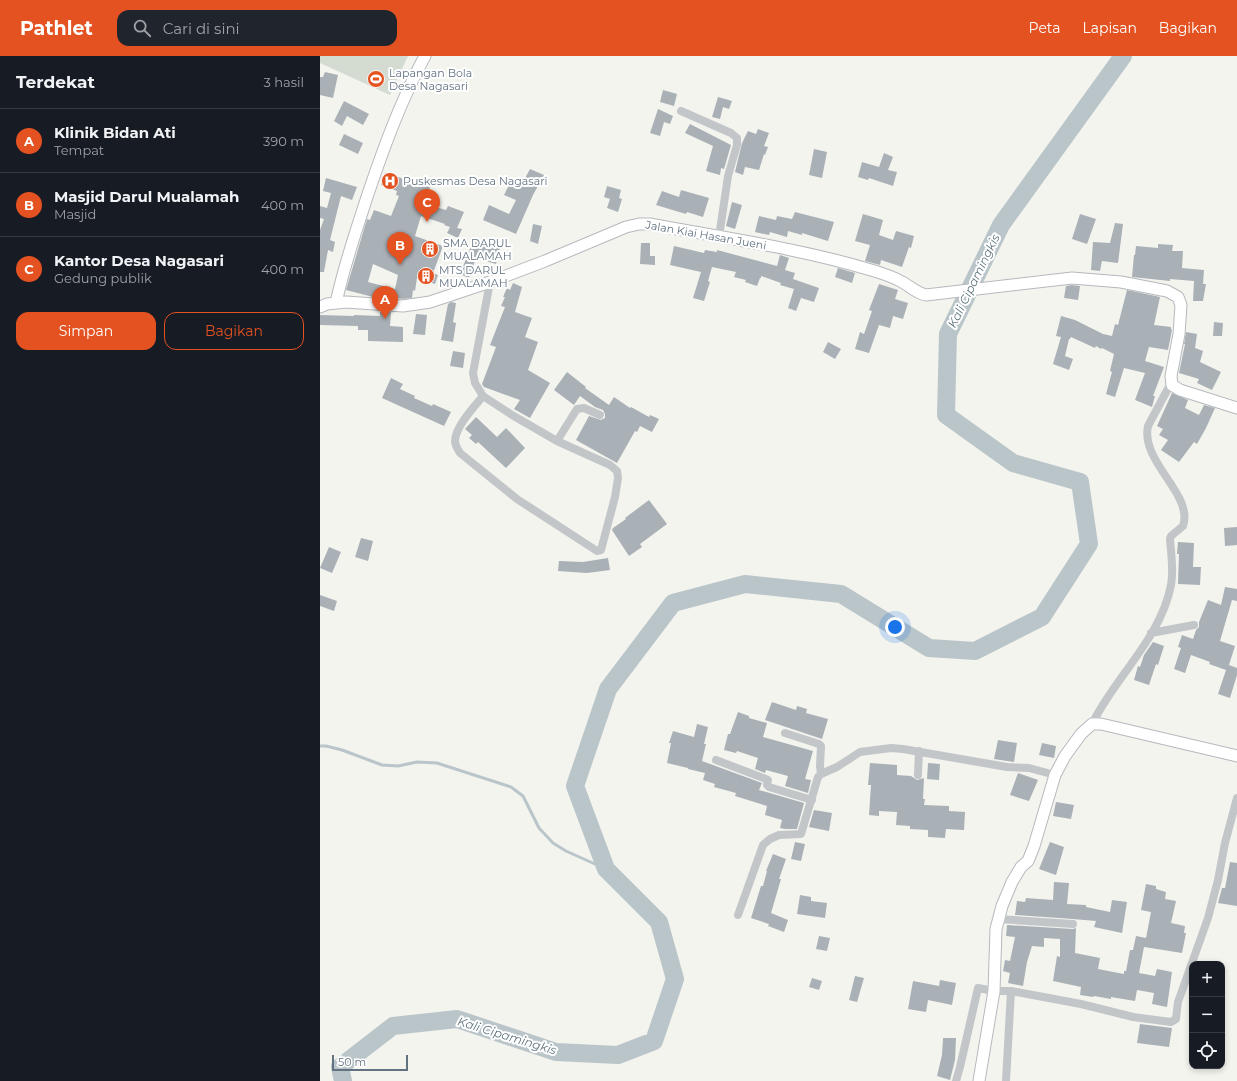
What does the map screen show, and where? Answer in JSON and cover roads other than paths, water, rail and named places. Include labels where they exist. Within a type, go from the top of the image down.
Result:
[{"type":"street","points":[[336,303],[350,248],[380,159],[412,80],[425,56]]},
{"type":"street","points":[[680,111],[731,133],[737,138],[737,145],[728,176],[719,237]]},
{"type":"street","name":"Jalan Kiai Hasan Jueni","points":[[320,307],[346,302],[398,306],[430,302],[490,282],[574,250],[620,229],[639,224],[650,224],[802,252],[871,270],[897,279],[921,294],[931,295],[1064,278],[1083,278],[1167,291],[1176,295],[1180,299],[1181,305],[1179,334],[1172,368],[1171,383]]},
{"type":"street","points":[[483,396],[458,430],[455,441],[460,452],[517,499],[597,551],[600,551],[603,546],[615,497],[618,478],[618,472],[616,469],[532,428],[483,396],[475,383],[473,373],[490,282]]},
{"type":"street","points":[[979,1081],[994,991],[996,929],[1002,906],[1012,882],[1021,867],[1028,861],[1034,846],[1055,775],[1065,756],[1081,734],[1092,724],[1106,700],[1140,653],[1165,605],[1172,585],[1170,538],[1183,526],[1184,511],[1181,502],[1151,450],[1148,437],[1148,426],[1171,383],[1173,387],[1180,390],[1237,408]]},
{"type":"street","points":[[557,441],[576,410],[579,408],[584,408],[600,415]]},
{"type":"street","points":[[1151,633],[1194,625]]},
{"type":"street","points":[[1092,724],[1106,724],[1237,756]]},
{"type":"street","points":[[785,733],[819,744],[821,774]]},
{"type":"street","points":[[738,915],[763,845],[770,839],[779,835],[791,833],[801,834],[816,782],[821,774],[837,767],[860,752],[891,748],[919,751],[1007,767],[1028,768],[1055,775]]},
{"type":"street","points":[[918,775],[919,751]]},
{"type":"street","points":[[716,760],[768,780],[768,786],[812,800]]},
{"type":"street","points":[[956,1081],[978,988],[994,991],[1011,991],[1081,1004],[1132,1017],[1171,1022],[1176,1019],[1178,1002],[1208,918],[1237,798]]},
{"type":"street","points":[[998,919],[1073,924]]},
{"type":"street","points":[[1006,1081],[1011,991]]},
{"type":"waterway","name":"Kali Cipamingkis","points":[[343,1081],[340,1067],[393,1026],[457,1019],[556,1052],[618,1055],[654,1041],[675,979],[659,922],[606,869],[575,786],[608,689],[673,603],[745,584],[841,594],[929,648],[975,651],[1042,617],[1089,544],[1080,482],[1013,463],[946,415],[948,334],[1001,225],[1123,56]]},
{"type":"waterway","points":[[320,746],[342,750],[382,765],[398,766],[417,762],[437,763],[511,787],[523,796],[539,828],[553,843],[566,851],[606,869]]},
{"type":"place","name":"Lapangan Bola Desa Nagasari","points":[[376,79]]},
{"type":"place","name":"Puskesmas Desa Nagasari","points":[[390,181]]},
{"type":"place","name":"Kantor Desa Nagasari","points":[[427,222]]},
{"type":"place","name":"SMA DARUL MUALAMAH","points":[[430,249]]},
{"type":"place","name":"Masjid Darul Mualamah","points":[[400,265]]},
{"type":"place","name":"MTS DARUL MUALAMAH","points":[[426,276]]},
{"type":"place","name":"Klinik Bidan Ati","points":[[385,319]]}]
